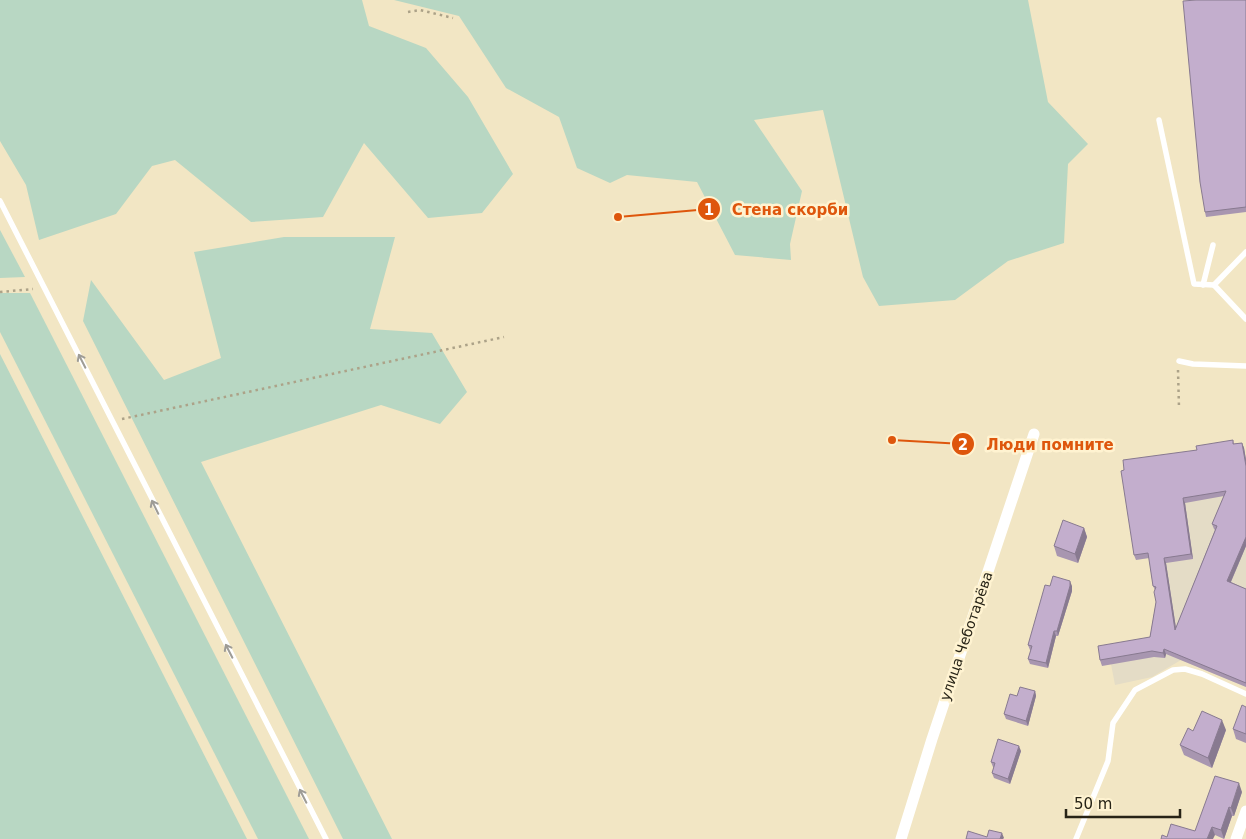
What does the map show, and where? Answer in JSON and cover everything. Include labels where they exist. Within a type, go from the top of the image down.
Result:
[{"type":"street","name":"улица Чеботарёва","points":[[901,839],[932,738],[1034,434]]},
{"type":"street","points":[[1236,839],[1246,811]]},
{"type":"lane","points":[[1159,120],[1194,284],[1214,285],[1246,252]]},
{"type":"lane","points":[[0,201],[113,421],[165,528],[326,839]]},
{"type":"lane","points":[[1203,285],[1212,245]]},
{"type":"lane","points":[[1214,285],[1246,319]]},
{"type":"lane","points":[[1179,361],[1194,364],[1246,366]]},
{"type":"lane","points":[[1076,839],[1108,761],[1113,723],[1135,690],[1173,670],[1185,669],[1202,674],[1246,694]]},
{"type":"path","points":[[408,12],[420,10],[453,18]]},
{"type":"path","points":[[0,292],[44,289]]},
{"type":"path","points":[[113,421],[504,337]]},
{"type":"path","points":[[1179,361],[1179,408]]},
{"type":"shaded area","points":[[1244,448],[1246,458],[1246,687],[1181,660],[1152,677],[1115,685],[1111,664],[1152,642],[1158,607],[1149,558],[1136,560],[1123,476]]},
{"type":"green space","points":[[0,0],[362,0],[369,26],[426,48],[468,97],[513,174],[482,213],[428,218],[364,143],[323,217],[251,222],[175,160],[152,166],[116,214],[39,240],[26,185],[0,141]]},
{"type":"green space","points":[[394,0],[1028,0],[1048,102],[1088,144],[1068,164],[1064,243],[1008,261],[955,300],[879,306],[863,277],[823,110],[754,120],[802,191],[790,244],[791,260],[735,255],[697,182],[627,175],[610,183],[577,168],[559,117],[506,88],[459,16]]},
{"type":"green space","points":[[0,230],[25,277],[0,278]]},
{"type":"green space","points":[[284,237],[395,237],[370,329],[432,333],[467,392],[440,424],[381,405],[201,462],[392,839],[343,839],[83,321],[91,280],[164,380],[221,358],[194,252]]},
{"type":"green space","points":[[0,293],[30,293],[309,839],[258,839],[0,332]]},
{"type":"green space","points":[[0,354],[247,839],[0,839]]},
{"type":"building","points":[[1246,0],[1246,207],[1205,212],[1200,182],[1183,1]]},
{"type":"building","points":[[1233,440],[1233,444],[1242,443],[1246,466],[1246,537],[1227,581],[1246,589],[1246,683],[1164,649],[1163,653],[1152,651],[1100,660],[1098,646],[1150,637],[1156,602],[1154,592],[1156,587],[1153,586],[1148,553],[1134,555],[1121,471],[1124,470],[1123,460],[1197,450],[1196,446]],"holes":[[[1226,491],[1212,524],[1217,526],[1175,630],[1164,558],[1191,554],[1183,498]]]},
{"type":"building","points":[[1063,520],[1084,528],[1075,554],[1054,546]]},
{"type":"building","points":[[1053,576],[1070,581],[1070,586],[1057,631],[1054,631],[1046,663],[1028,659],[1032,646],[1028,645],[1045,585],[1050,586]]},
{"type":"building","points":[[1020,687],[1035,691],[1026,721],[1004,714],[1010,694],[1017,696]]},
{"type":"building","points":[[1242,705],[1246,707],[1246,734],[1233,729]]},
{"type":"building","points":[[1202,711],[1222,720],[1208,758],[1180,745],[1188,728],[1193,731]]},
{"type":"building","points":[[998,739],[1019,746],[1008,779],[992,773],[995,763],[991,762]]},
{"type":"building","points":[[1215,776],[1239,783],[1221,830],[1212,827],[1207,839],[1161,839],[1162,835],[1167,837],[1171,824],[1195,831]]},
{"type":"building","points":[[989,830],[1002,833],[1000,839],[966,839],[968,831],[987,837]]},
{"type":"place","name":"Стена скорби","points":[[618,217]]},
{"type":"place","name":"Люди помните","points":[[892,440]]}]
